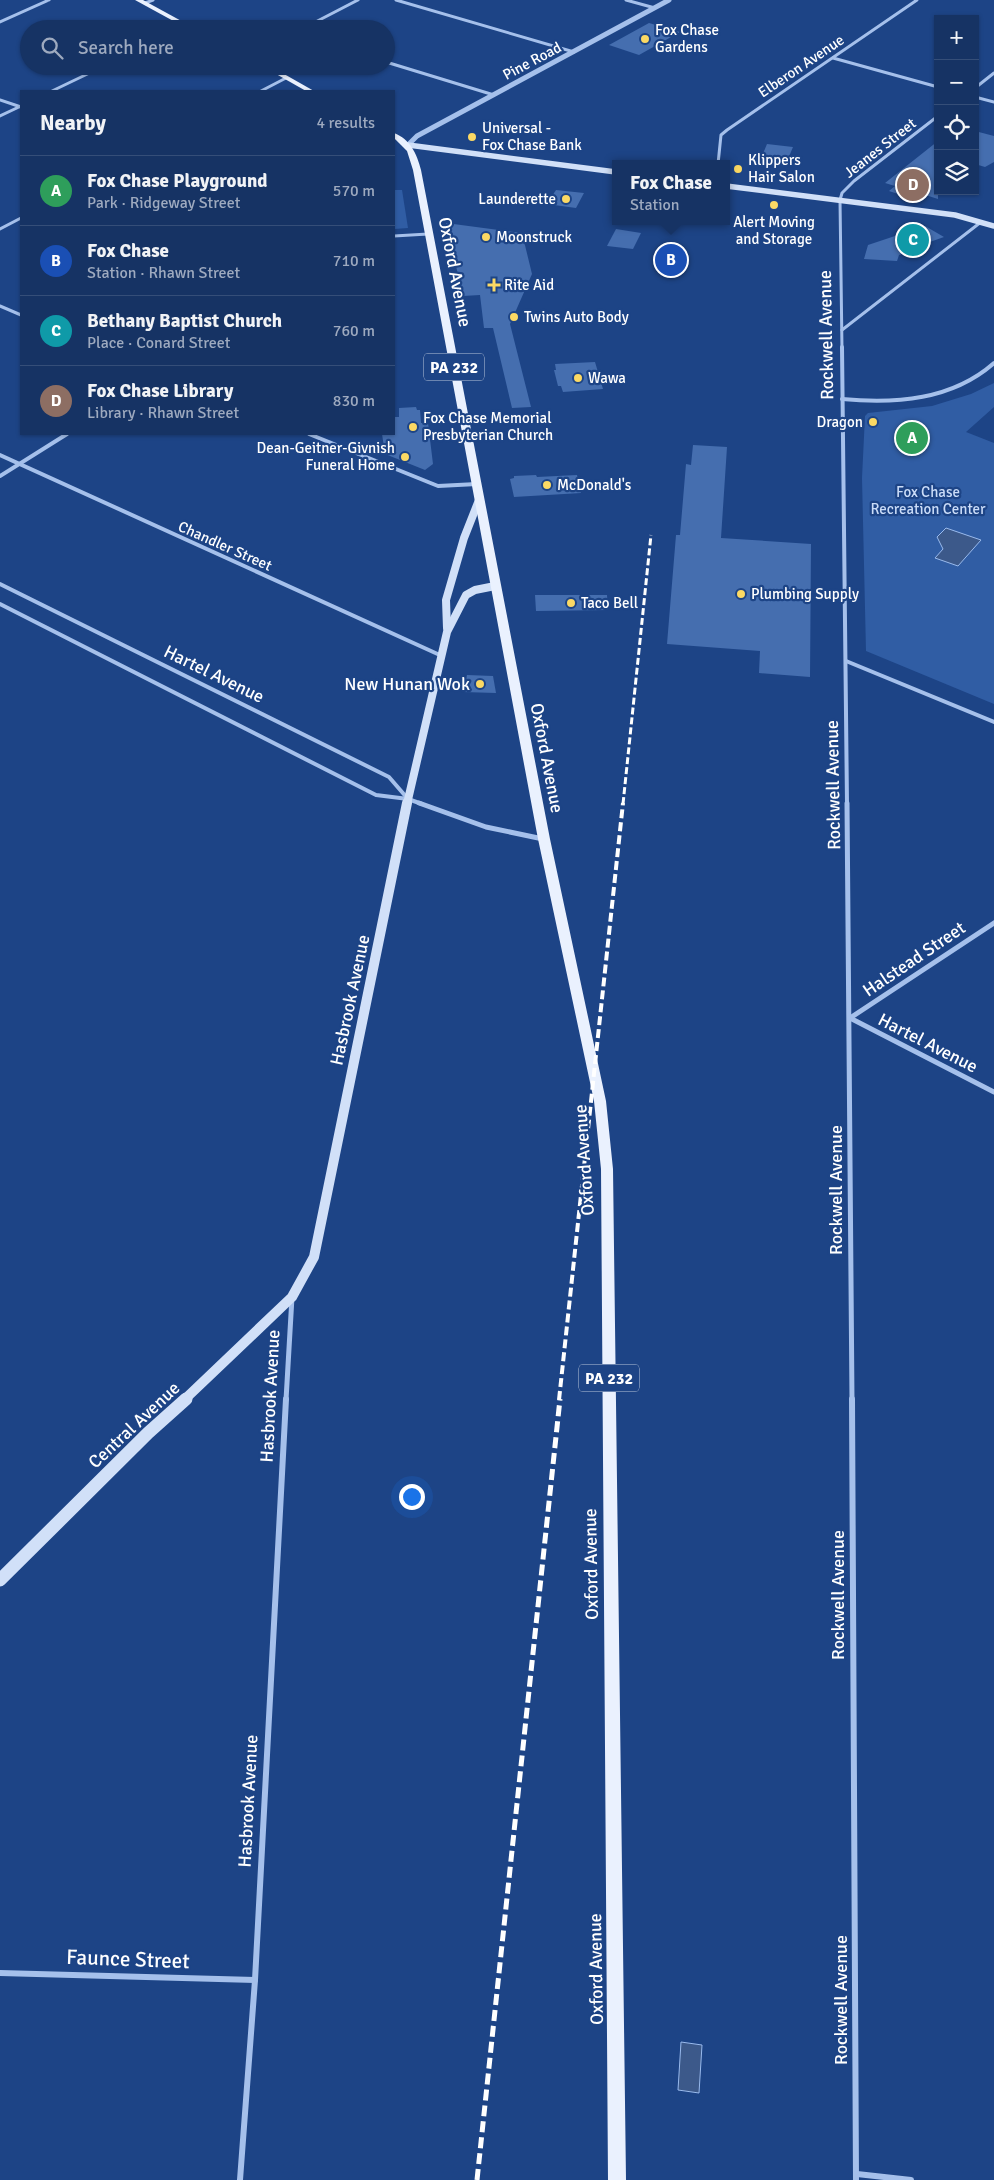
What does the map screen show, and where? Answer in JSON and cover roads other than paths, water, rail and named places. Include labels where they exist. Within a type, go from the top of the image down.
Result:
[{"type":"main road","points":[[141,2],[173,20]]},
{"type":"main road","points":[[281,75],[309,90]]},
{"type":"main road","points":[[395,136],[408,145],[612,171]]},
{"type":"main road","name":"Oxford Avenue","points":[[408,145],[413,156],[544,839],[569,962],[596,1077],[605,1131],[617,2180]]},
{"type":"main road","points":[[730,186],[955,215],[994,226]]},
{"type":"main road","name":"Hasbrook Avenue","points":[[447,632],[446,600],[464,538],[479,500]]},
{"type":"main road","name":"Hasbrook Avenue","points":[[292,1296],[314,1257],[408,799],[447,632],[462,600],[469,591],[495,586]]},
{"type":"main road","name":"Central Avenue","points":[[0,1580],[148,1433],[215,1373],[292,1296]]},
{"type":"street","points":[[0,22],[49,0]]},
{"type":"street","points":[[141,2],[153,0]]},
{"type":"street","points":[[319,20],[358,0]]},
{"type":"street","points":[[396,0],[574,52]]},
{"type":"street","points":[[626,0],[655,8]]},
{"type":"street","name":"Pine Road","points":[[408,145],[417,136],[670,0]]},
{"type":"street","name":"Elberon Avenue","points":[[718,160],[721,135],[727,130],[917,0]]},
{"type":"street","points":[[833,58],[934,86]]},
{"type":"street","points":[[395,65],[494,95]]},
{"type":"street","points":[[979,85],[994,73]]},
{"type":"street","points":[[54,90],[85,75]]},
{"type":"street","points":[[263,90],[286,78]]},
{"type":"street","points":[[979,98],[994,102]]},
{"type":"street","points":[[0,100],[20,106]]},
{"type":"street","points":[[0,116],[20,106]]},
{"type":"street","name":"Jeanes Street","points":[[840,200],[842,193],[854,181],[934,119]]},
{"type":"street","name":"Rockwell Avenue","points":[[840,200],[850,1018],[857,2177]]},
{"type":"street","points":[[0,229],[20,219]]},
{"type":"street","points":[[842,330],[981,222]]},
{"type":"street","points":[[395,236],[428,234]]},
{"type":"street","points":[[0,306],[20,315]]},
{"type":"street","points":[[842,399],[877,402],[935,394],[972,380],[994,363]]},
{"type":"street","points":[[0,476],[65,435]]},
{"type":"street","points":[[311,435],[438,486],[477,484]]},
{"type":"street","name":"Chandler Street","points":[[0,455],[442,656]]},
{"type":"street","name":"Hartel Avenue","points":[[0,584],[389,778],[408,799]]},
{"type":"street","name":"Hartel Avenue","points":[[0,604],[376,795],[408,799],[486,827],[544,839]]},
{"type":"street","points":[[846,661],[994,722]]},
{"type":"street","name":"Halstead Street","points":[[850,1018],[994,923]]},
{"type":"street","name":"Hartel Avenue","points":[[850,1018],[994,1092]]},
{"type":"street","name":"Hasbrook Avenue","points":[[240,2180],[255,1980],[292,1296]]},
{"type":"street","name":"Faunce Street","points":[[0,1973],[255,1980]]},
{"type":"street","points":[[857,2177],[911,2180]]},
{"type":"railway","points":[[623,804],[651,535]]},
{"type":"railway","points":[[559,1400],[623,803]]},
{"type":"railway","points":[[477,2180],[560,1399]]},
{"type":"place","name":"Fox Chase Gardens","points":[[645,39]]},
{"type":"place","name":"Universal - Fox Chase Bank","points":[[472,137]]},
{"type":"place","name":"Klippers Hair Salon","points":[[738,169]]},
{"type":"place","name":"Fox Chase Library","points":[[913,185]]},
{"type":"place","name":"Launderette","points":[[566,199]]},
{"type":"place","name":"Alert Moving and Storage","points":[[774,205]]},
{"type":"place","name":"Moonstruck","points":[[486,237]]},
{"type":"place","name":"Bethany Baptist Church","points":[[913,240]]},
{"type":"place","name":"Fox Chase","points":[[671,260]]},
{"type":"place","name":"Rite Aid","points":[[494,285]]},
{"type":"place","name":"Twins Auto Body","points":[[514,317]]},
{"type":"place","name":"Wawa","points":[[578,378]]},
{"type":"place","name":"Dragon","points":[[873,422]]},
{"type":"place","name":"Fox Chase Memorial Presbyterian Church","points":[[413,427]]},
{"type":"place","name":"Fox Chase Playground","points":[[912,438]]},
{"type":"place","name":"Dean-Geitner-Givnish Funeral Home","points":[[405,457]]},
{"type":"place","name":"McDonald's","points":[[547,485]]},
{"type":"place","name":"Plumbing Supply","points":[[741,594]]},
{"type":"place","name":"Taco Bell","points":[[571,603]]},
{"type":"place","name":"New Hunan Wok","points":[[480,684]]},
{"type":"park label","name":"Fox Chase Recreation Center","points":[[928,500]]}]
